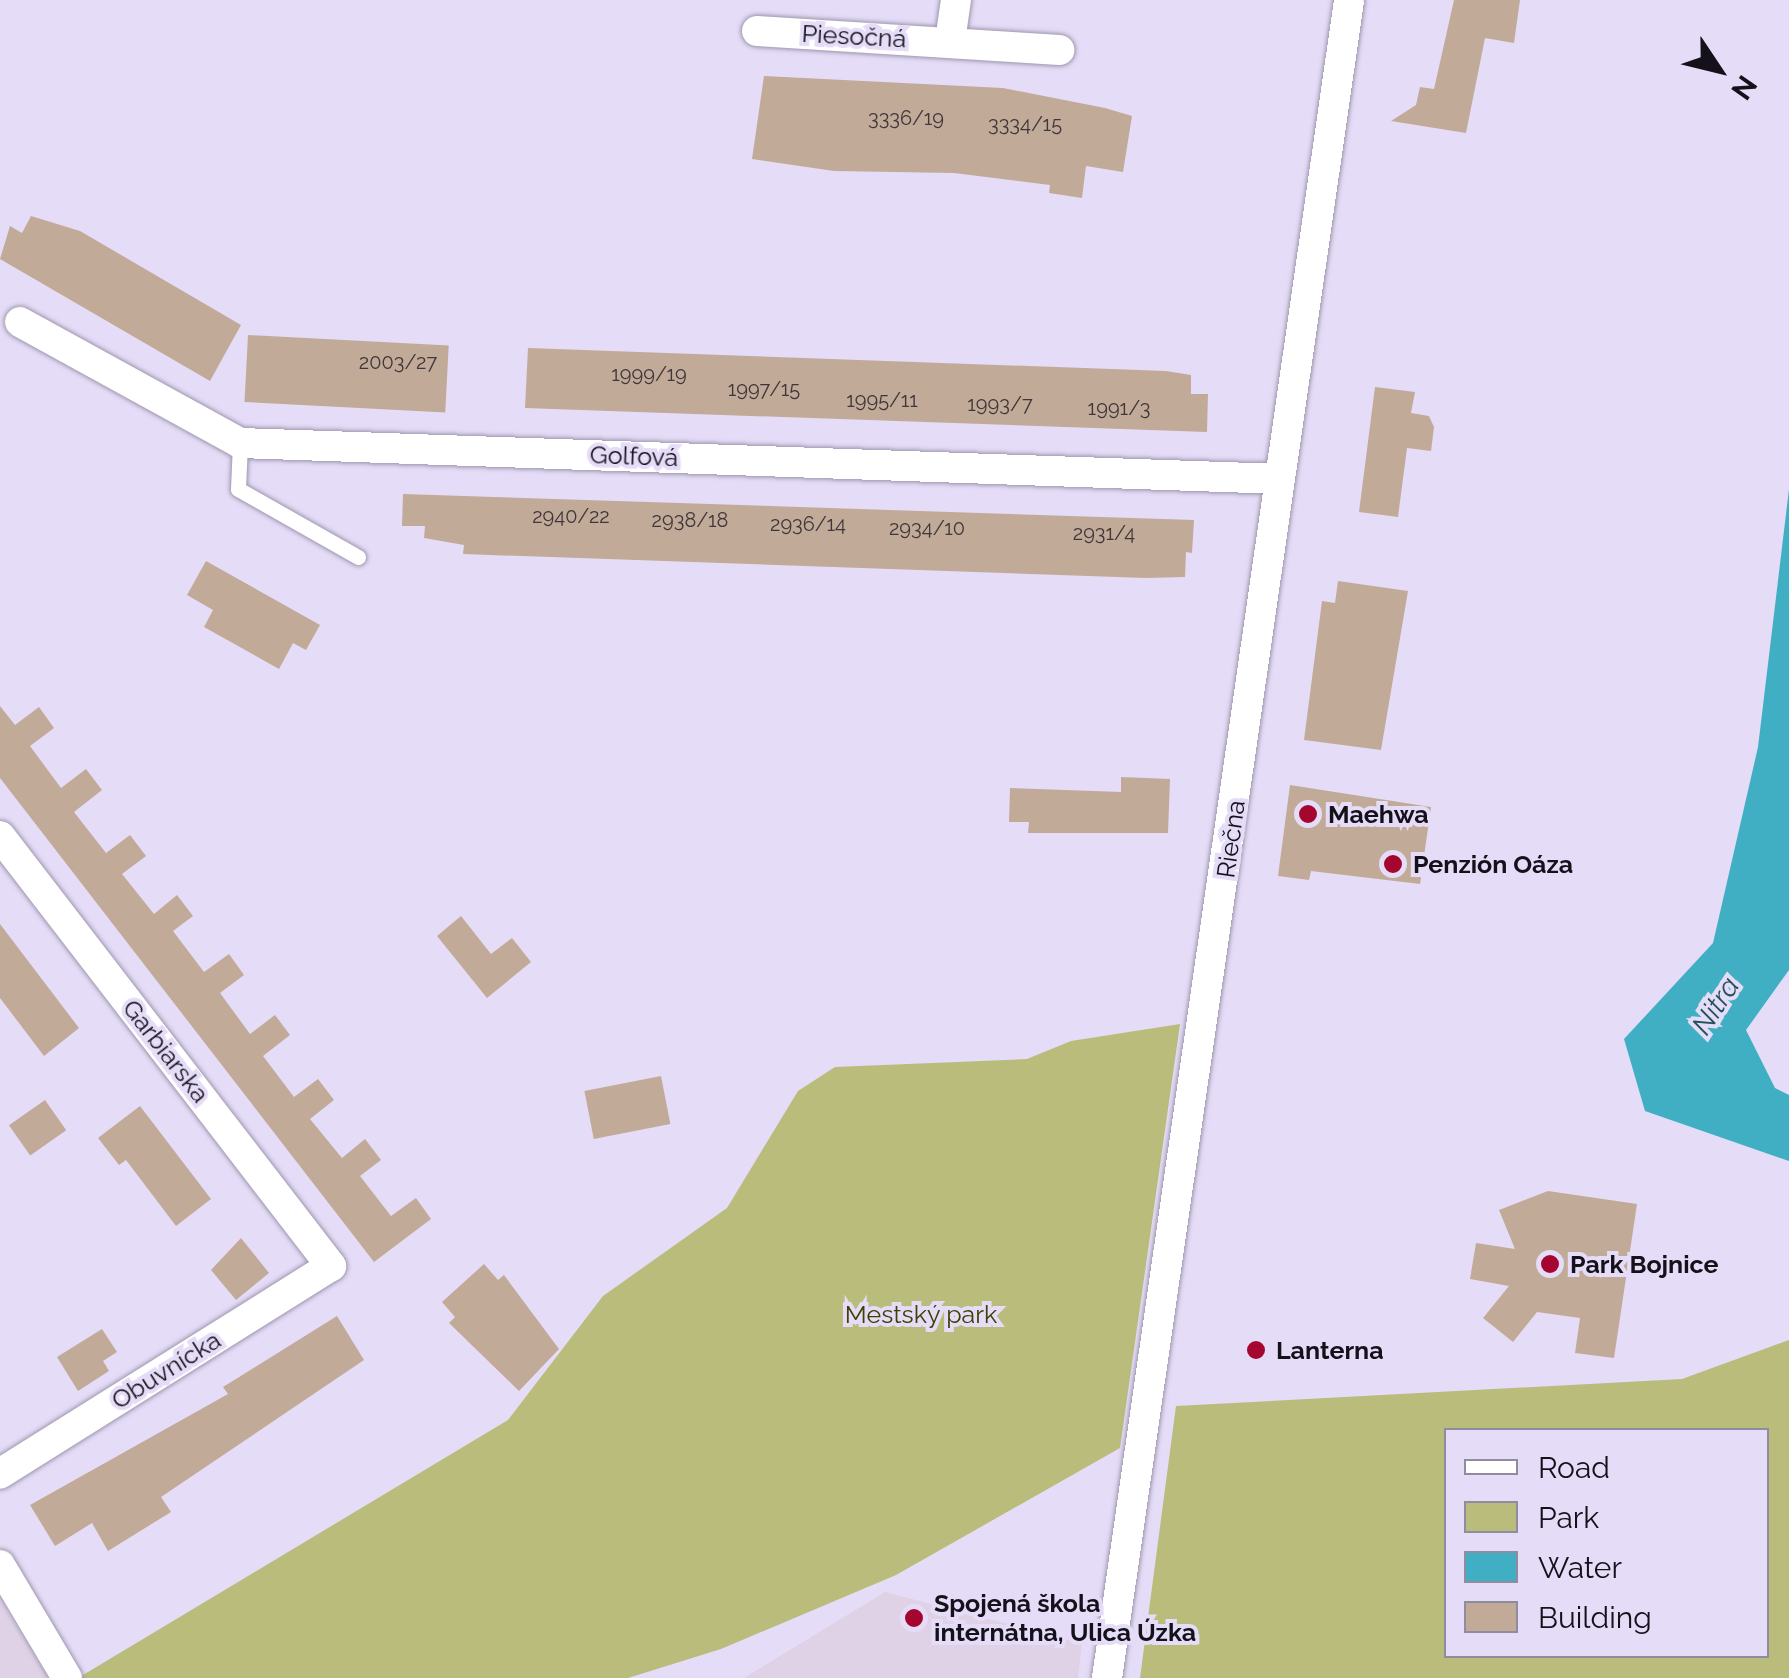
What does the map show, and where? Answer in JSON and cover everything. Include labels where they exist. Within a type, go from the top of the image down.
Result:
[{"type":"street","points":[[950,41],[956,0]]},
{"type":"street","name":"Riečna","points":[[1107,1678],[1349,0]]},
{"type":"street","name":"Piesočná","points":[[757,32],[1059,50]]},
{"type":"street","name":"Golfová","points":[[20,322],[240,443],[1279,478]]},
{"type":"street","name":"Garbiarska","points":[[0,836],[331,1266]]},
{"type":"street","name":"Obuvnícka","points":[[0,1474],[331,1266]]},
{"type":"street","points":[[0,1565],[67,1678]]},
{"type":"lane","points":[[240,443],[238,488],[358,557]]},
{"type":"shaded area","name":"Spojená škola internátna, Ulica Úzka","points":[[885,1592],[1082,1643],[1078,1678],[744,1678]]},
{"type":"shaded area","points":[[0,1600],[48,1678],[0,1678]]},
{"type":"green space","name":"Mestský park","points":[[1180,1024],[1120,1448],[896,1575],[721,1649],[628,1678],[78,1678],[508,1420],[603,1296],[727,1208],[798,1091],[835,1067],[1027,1059],[1071,1041]]},
{"type":"green space","points":[[1789,1340],[1789,1678],[1140,1678],[1176,1406],[1682,1379]]},
{"type":"water","name":"Nitra","points":[[1789,489],[1789,970],[1746,1030],[1775,1088],[1789,1095],[1789,1161],[1645,1111],[1624,1039],[1713,943],[1758,747]]},
{"type":"building","points":[[1454,0],[1520,0],[1514,43],[1485,38],[1466,133],[1391,121],[1416,105],[1420,87],[1434,89]]},
{"type":"building","points":[[764,76],[1003,88],[1105,108],[1132,116],[1123,172],[1086,166],[1082,198],[1049,193],[1050,185],[954,173],[834,171],[752,159]]},
{"type":"building","points":[[31,216],[80,231],[241,325],[210,381],[0,259],[10,226],[22,233]]},
{"type":"building","points":[[248,335],[449,346],[445,412],[244,402]]},
{"type":"building","points":[[528,348],[1166,371],[1191,375],[1191,394],[1208,394],[1207,432],[525,408]]},
{"type":"building","points":[[1375,387],[1415,392],[1411,413],[1429,416],[1434,427],[1431,451],[1407,448],[1398,517],[1359,512]]},
{"type":"building","points":[[403,494],[1194,520],[1192,553],[1186,552],[1185,577],[1146,578],[463,554],[464,545],[424,538],[425,526],[402,526]]},
{"type":"building","points":[[206,561],[320,625],[306,650],[293,643],[279,669],[204,627],[213,610],[187,595]]},
{"type":"building","points":[[1338,581],[1408,591],[1381,750],[1304,740],[1322,601],[1335,603]]},
{"type":"building","points":[[0,706],[15,725],[39,707],[54,728],[30,746],[61,788],[86,769],[102,790],[74,812],[106,853],[130,835],[146,856],[122,874],[154,914],[177,895],[193,916],[173,931],[204,972],[229,954],[244,975],[220,993],[250,1034],[275,1015],[290,1035],[263,1056],[294,1097],[318,1079],[334,1100],[310,1119],[342,1158],[365,1139],[381,1160],[360,1176],[391,1216],[416,1198],[431,1219],[374,1262],[0,778]]},
{"type":"building","points":[[1121,777],[1170,779],[1168,833],[1028,833],[1029,822],[1009,822],[1010,788],[1121,792]]},
{"type":"building","points":[[1290,785],[1431,807],[1420,884],[1311,871],[1309,880],[1278,876]]},
{"type":"building","points":[[461,916],[491,954],[512,938],[531,962],[487,998],[437,936]]},
{"type":"building","points":[[0,924],[79,1028],[44,1056],[0,998]]},
{"type":"building","points":[[661,1076],[670,1124],[594,1139],[584,1091]]},
{"type":"building","points":[[45,1100],[66,1130],[30,1156],[9,1125]]},
{"type":"building","points":[[140,1106],[211,1199],[176,1226],[126,1160],[119,1165],[98,1138]]},
{"type":"building","name":"Park Bojnice","points":[[1548,1191],[1637,1204],[1614,1358],[1575,1353],[1580,1318],[1537,1312],[1513,1342],[1483,1318],[1509,1286],[1470,1279],[1476,1243],[1515,1249],[1499,1210]]},
{"type":"building","points":[[241,1238],[269,1273],[236,1300],[211,1270]]},
{"type":"building","points":[[484,1264],[498,1280],[504,1275],[559,1349],[519,1391],[449,1323],[455,1317],[442,1302]]},
{"type":"building","points":[[337,1316],[364,1360],[161,1497],[171,1512],[108,1551],[92,1523],[55,1546],[30,1505],[228,1394],[223,1387]]},
{"type":"building","points":[[102,1329],[117,1352],[103,1361],[109,1371],[78,1391],[57,1357]]},
{"type":"place","name":"Maehwa","points":[[1308,814]]},
{"type":"place","name":"Penzión Oáza","points":[[1393,864]]},
{"type":"place","name":"Park Bojnice","points":[[1550,1264]]},
{"type":"place","name":"Lanterna","points":[[1256,1350]]},
{"type":"place","name":"Spojená škola internátna, Ulica Úzka","points":[[914,1618]]}]
